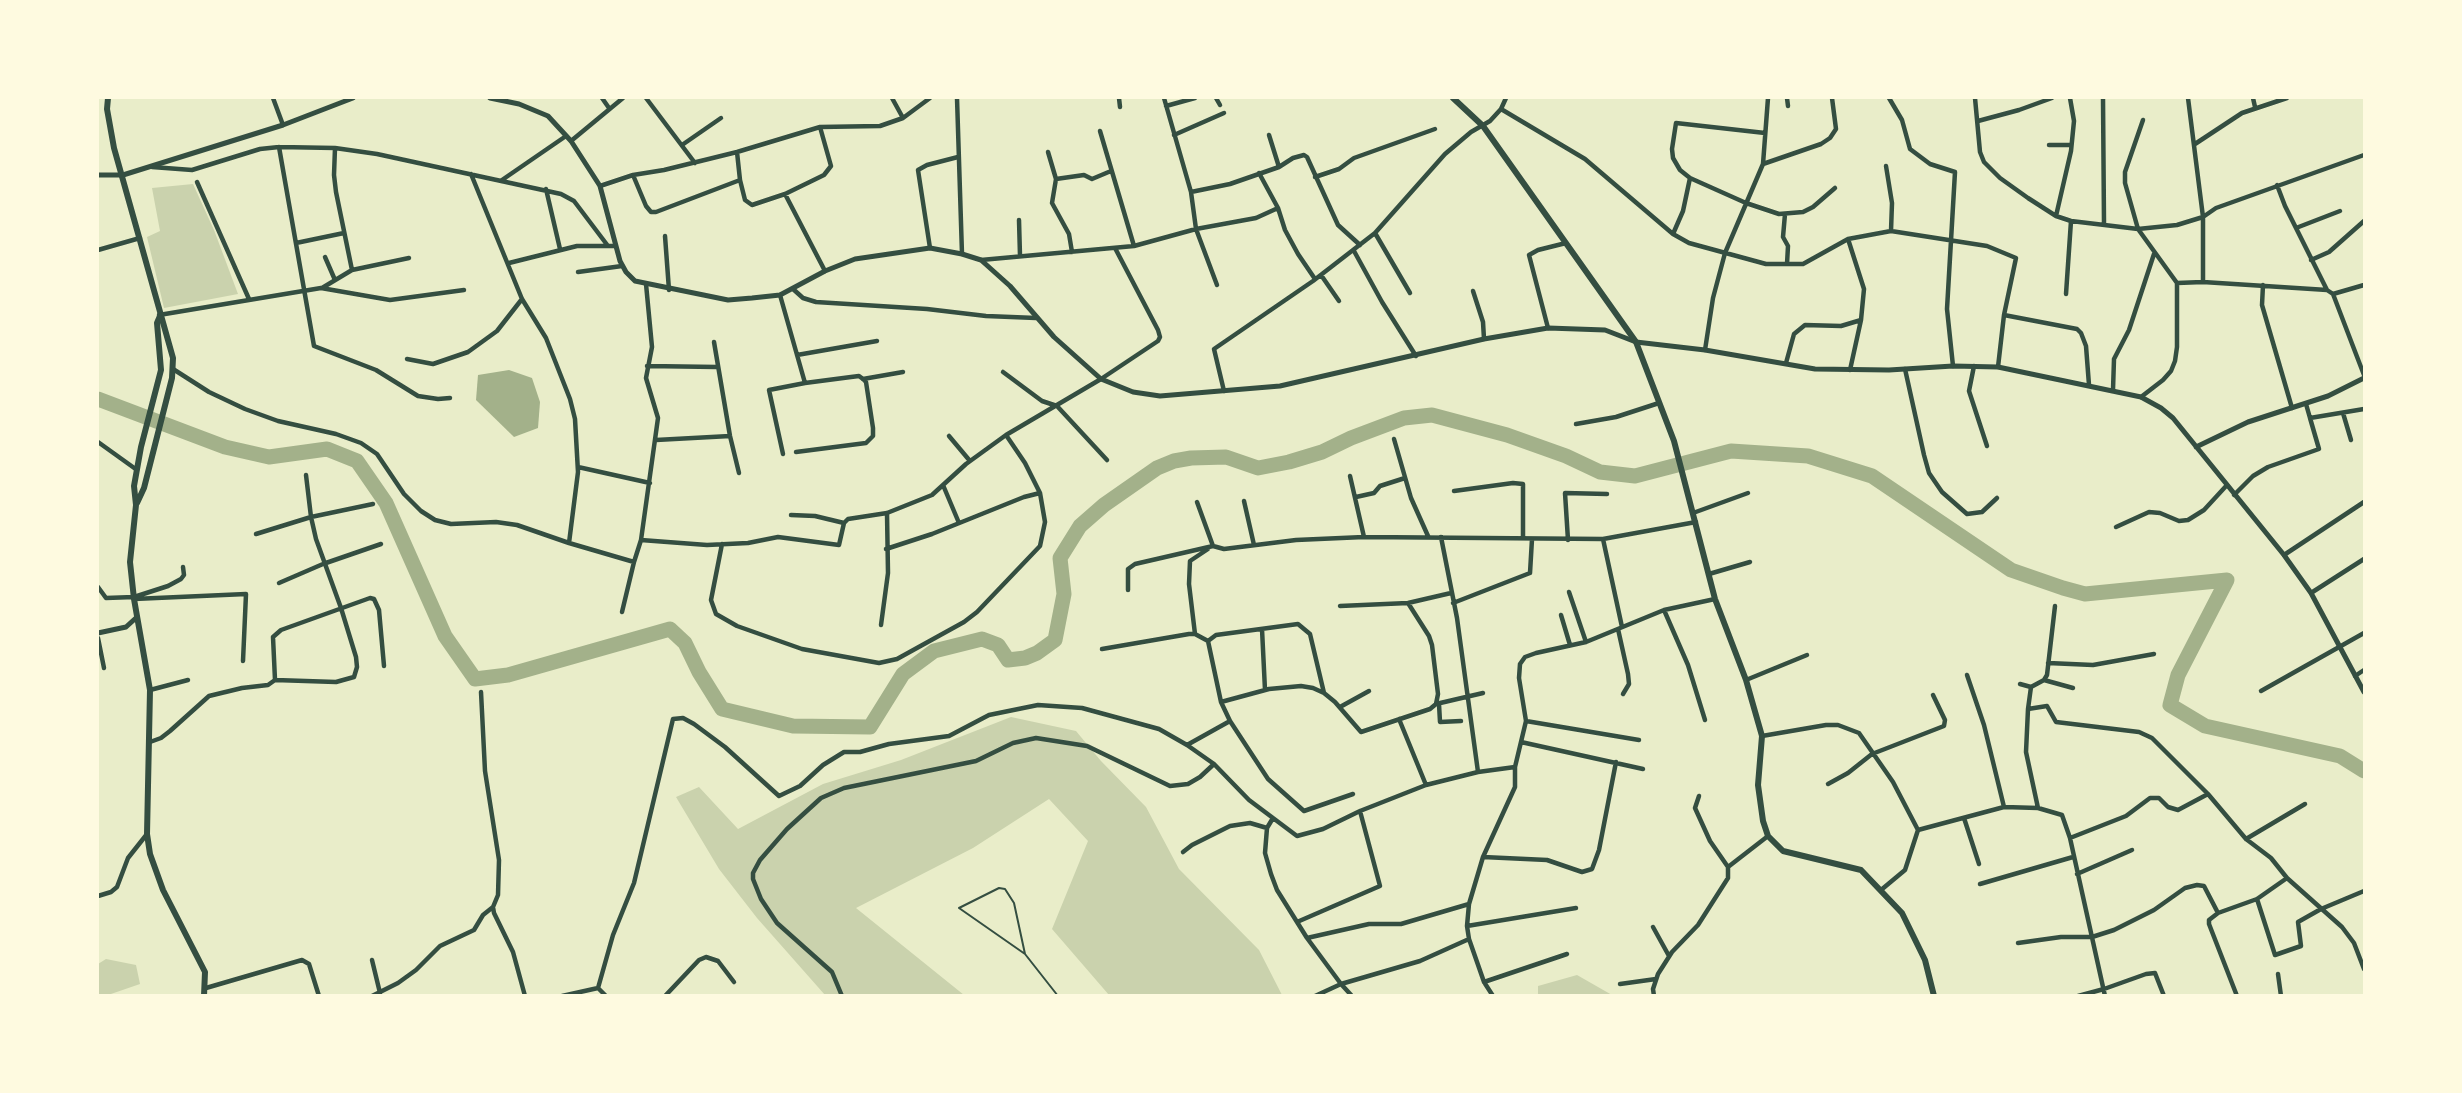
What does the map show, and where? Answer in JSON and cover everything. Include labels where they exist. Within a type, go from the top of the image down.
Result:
[{"type":"main road","points":[[108,98],[107,109],[159,315],[168,337],[173,369],[144,488],[136,504]]},
{"type":"main road","points":[[1453,98],[1483,126],[1636,342],[1676,451],[1715,599],[1746,680],[1762,736],[1758,785],[1763,821],[1768,836],[1784,851],[1861,870],[1902,913],[1913,931],[1925,960],[1934,996]]},
{"type":"main road","points":[[159,315],[160,370],[134,486],[136,504],[130,562],[150,690],[147,834],[150,854],[163,890],[205,972],[205,992]]},
{"type":"street","points":[[273,98],[282,125]]},
{"type":"street","points":[[98,175],[123,175],[282,125],[350,98]]},
{"type":"street","points":[[490,98],[519,104],[548,116],[569,138],[600,186],[612,246]]},
{"type":"street","points":[[602,98],[609,108]]},
{"type":"street","points":[[502,180],[569,138],[622,98]]},
{"type":"street","points":[[646,98],[695,163]]},
{"type":"street","points":[[892,98],[903,118]]},
{"type":"street","points":[[600,186],[633,175],[737,152],[820,127],[880,126],[903,118],[930,98]]},
{"type":"street","points":[[957,98],[962,254]]},
{"type":"street","points":[[1119,98],[1120,107]]},
{"type":"street","points":[[1164,98],[1191,192],[1196,229],[1217,285]]},
{"type":"street","points":[[1166,106],[1195,98]]},
{"type":"street","points":[[1216,98],[1220,105]]},
{"type":"street","points":[[1224,391],[1214,349],[1321,275],[1375,233],[1445,154],[1471,132],[1483,126],[1501,109],[1506,98]]},
{"type":"street","points":[[1705,350],[1713,298],[1725,253],[1763,164],[1768,98]]},
{"type":"street","points":[[1786,98],[1788,106]]},
{"type":"street","points":[[1763,164],[1812,147],[1830,138],[1836,129],[1832,98]]},
{"type":"street","points":[[1889,98],[1902,120],[1910,148],[1930,164],[1955,172],[1947,309],[1953,366]]},
{"type":"street","points":[[1976,98],[1980,152],[1984,162],[2000,178],[2055,216],[2071,221],[2138,229],[2168,226],[2203,218],[2216,208],[2364,154]]},
{"type":"street","points":[[1978,121],[2052,98]]},
{"type":"street","points":[[2055,216],[2071,145],[2073,122],[2070,98]]},
{"type":"street","points":[[2103,98],[2104,224]]},
{"type":"street","points":[[2188,98],[2203,218],[2203,282]]},
{"type":"street","points":[[2253,98],[2255,106]]},
{"type":"street","points":[[2195,144],[2220,126],[2255,106],[2287,98]]},
{"type":"street","points":[[1501,109],[1591,163],[1673,234],[1689,243],[1766,264],[1803,264],[1848,239],[1891,231],[1987,246],[2016,258],[2004,315],[1998,368]]},
{"type":"street","points":[[1174,135],[1224,113]]},
{"type":"street","points":[[682,145],[721,118]]},
{"type":"street","points":[[2141,397],[2171,371],[2177,347],[2177,283],[2138,229],[2126,183],[2125,172],[2143,120]]},
{"type":"street","points":[[1765,133],[1676,123],[1673,158],[1680,170],[1690,178],[1746,203],[1785,214],[1803,212],[1813,207],[1835,188]]},
{"type":"street","points":[[737,152],[740,180],[748,205],[785,195],[829,171],[831,166],[820,127]]},
{"type":"street","points":[[1315,177],[1339,169],[1354,158],[1435,129]]},
{"type":"street","points":[[1100,131],[1134,246]]},
{"type":"street","points":[[1269,135],[1279,167]]},
{"type":"street","points":[[2049,145],[2071,145]]},
{"type":"street","points":[[279,147],[314,345],[376,370],[418,396],[450,398]]},
{"type":"street","points":[[147,166],[192,170],[260,149],[335,148],[437,165],[546,189],[574,201],[612,246],[622,266],[635,282],[728,300],[780,295],[825,271],[855,259],[930,248],[981,260],[1134,246],[1196,229],[1256,218],[1278,208]]},
{"type":"street","points":[[335,148],[334,175],[352,270]]},
{"type":"street","points":[[1048,152],[1056,179],[1053,202],[1069,234],[1072,252]]},
{"type":"street","points":[[1191,192],[1230,184],[1279,167],[1293,158],[1304,155],[1307,157],[1338,225],[1360,245]]},
{"type":"street","points":[[930,248],[918,170],[927,165],[958,157]]},
{"type":"street","points":[[1886,166],[1892,202],[1891,231]]},
{"type":"street","points":[[1056,179],[1084,175],[1092,178],[1111,171]]},
{"type":"street","points":[[1259,173],[1278,208],[1289,238],[1315,279]]},
{"type":"street","points":[[471,174],[522,299],[546,338],[570,399],[575,419],[578,467],[569,543]]},
{"type":"street","points":[[633,175],[651,213],[694,200],[740,180]]},
{"type":"street","points":[[1673,234],[1683,211],[1690,178]]},
{"type":"street","points":[[197,182],[249,299]]},
{"type":"street","points":[[2196,447],[2248,422],[2306,404],[2364,377],[2333,294],[2327,290],[2311,260],[2277,185]]},
{"type":"street","points":[[546,189],[560,249]]},
{"type":"street","points":[[785,195],[825,271]]},
{"type":"street","points":[[2296,228],[2340,211]]},
{"type":"street","points":[[1785,214],[1783,237],[1788,246],[1788,264]]},
{"type":"street","points":[[1019,220],[1020,256]]},
{"type":"street","points":[[2066,294],[2071,221]]},
{"type":"street","points":[[2311,260],[2329,252],[2364,221]]},
{"type":"street","points":[[296,243],[344,233]]},
{"type":"street","points":[[1375,233],[1410,293]]},
{"type":"street","points":[[665,236],[669,290]]},
{"type":"street","points":[[98,250],[140,238]]},
{"type":"street","points":[[1848,239],[1864,289],[1861,320],[1850,371]]},
{"type":"street","points":[[1548,328],[1529,255],[1538,250],[1566,243]]},
{"type":"street","points":[[508,263],[577,246],[612,246]]},
{"type":"street","points":[[641,540],[681,544],[722,544],[748,543],[778,537],[839,545],[844,523],[848,519],[887,513],[923,500],[1006,435],[1154,345],[1160,337],[1115,248]]},
{"type":"street","points":[[1354,251],[1382,302],[1416,356]]},
{"type":"street","points":[[2113,390],[2114,358],[2129,330],[2154,254]]},
{"type":"street","points":[[325,257],[335,280]]},
{"type":"street","points":[[159,315],[304,292],[321,288],[352,270],[409,258]]},
{"type":"street","points":[[981,260],[1010,286],[1036,318],[1101,379],[1133,392],[1160,396],[1280,386],[1484,339],[1548,328],[1605,330],[1636,342],[1705,350],[1815,369],[1850,371],[1953,366],[1998,368],[2141,397],[2173,418],[2284,555],[2311,593],[2364,692]]},
{"type":"street","points":[[578,272],[622,266]]},
{"type":"street","points":[[1321,275],[1339,301]]},
{"type":"street","points":[[2177,283],[2203,282],[2327,290]]},
{"type":"street","points":[[622,612],[641,540],[658,418],[648,387],[647,366],[652,347],[646,284]]},
{"type":"street","points":[[2263,285],[2262,305],[2292,408]]},
{"type":"street","points":[[2333,294],[2364,285]]},
{"type":"street","points":[[321,288],[390,300],[464,290]]},
{"type":"street","points":[[793,289],[803,297],[816,302],[1036,318]]},
{"type":"street","points":[[1473,291],[1483,322],[1484,339]]},
{"type":"street","points":[[780,295],[805,383]]},
{"type":"street","points":[[407,359],[433,364],[468,352],[497,331],[522,299]]},
{"type":"street","points":[[2004,315],[2077,329],[2086,346],[2089,385]]},
{"type":"street","points":[[1786,363],[1794,334],[1805,325],[1841,326],[1861,320]]},
{"type":"street","points":[[797,355],[877,341]]},
{"type":"street","points":[[714,342],[730,436],[739,473]]},
{"type":"street","points":[[647,366],[717,367]]},
{"type":"street","points":[[1974,366],[1969,391],[1987,446]]},
{"type":"street","points":[[173,369],[192,379],[209,392],[245,409],[278,421],[336,434],[361,443],[377,454],[404,494],[421,511],[435,520],[451,524],[496,522],[517,525],[634,562]]},
{"type":"street","points":[[1905,369],[1929,473],[1942,492],[1967,514],[1982,512],[1997,498]]},
{"type":"street","points":[[863,379],[903,372]]},
{"type":"street","points":[[1004,372],[1042,401],[1057,406],[1107,460]]},
{"type":"street","points":[[783,454],[769,390],[859,376],[863,379],[866,382],[873,428],[870,441],[860,445],[796,452]]},
{"type":"street","points":[[1576,424],[1616,417],[1659,403]]},
{"type":"street","points":[[2234,495],[2253,476],[2268,467],[2319,449],[2306,404]]},
{"type":"street","points":[[2310,418],[2364,409]]},
{"type":"street","points":[[2343,413],[2351,440]]},
{"type":"street","points":[[722,544],[711,600],[716,614],[737,626],[802,649],[879,663],[889,662],[964,622],[977,612],[1040,546],[1045,522],[1040,493],[1025,463],[1006,435]]},
{"type":"street","points":[[656,440],[730,436]]},
{"type":"street","points":[[949,436],[970,461]]},
{"type":"street","points":[[1394,439],[1411,498],[1428,536]]},
{"type":"street","points":[[98,442],[137,470]]},
{"type":"street","points":[[578,467],[650,483]]},
{"type":"street","points":[[150,742],[170,731],[208,696],[268,685],[275,680],[336,682],[354,677],[357,667],[356,657],[341,608],[323,564],[311,517],[306,476]]},
{"type":"street","points":[[1350,476],[1364,537]]},
{"type":"street","points":[[1356,497],[1374,493],[1380,486],[1405,477]]},
{"type":"street","points":[[1454,491],[1513,483],[1523,484],[1523,538]]},
{"type":"street","points":[[944,485],[959,523]]},
{"type":"street","points":[[2116,527],[2149,512],[2160,513],[2179,521],[2188,520],[2204,510],[2226,485]]},
{"type":"street","points":[[886,549],[1004,504],[1040,493]]},
{"type":"street","points":[[1568,540],[1565,493],[1607,494]]},
{"type":"street","points":[[1693,513],[1748,493]]},
{"type":"street","points":[[1244,501],[1254,545]]},
{"type":"street","points":[[1197,502],[1213,546]]},
{"type":"street","points":[[2284,555],[2364,502]]},
{"type":"street","points":[[256,534],[311,517],[373,504]]},
{"type":"street","points":[[881,625],[888,573],[887,513]]},
{"type":"street","points":[[791,515],[815,516],[844,523]]},
{"type":"street","points":[[1128,590],[1128,569],[1135,564],[1213,546],[1224,549],[1296,540],[1364,537],[1603,539],[1696,522]]},
{"type":"street","points":[[1441,537],[1478,772]]},
{"type":"street","points":[[1453,603],[1530,573],[1532,539]]},
{"type":"street","points":[[1603,539],[1628,674],[1629,684],[1623,694]]},
{"type":"street","points":[[279,583],[323,564],[381,544]]},
{"type":"street","points":[[1195,634],[1189,584],[1190,561],[1213,546]]},
{"type":"street","points":[[2311,593],[2364,559]]},
{"type":"street","points":[[1709,574],[1750,562]]},
{"type":"street","points":[[134,598],[181,579],[184,575],[183,567]]},
{"type":"street","points":[[98,587],[106,598],[246,594],[243,661]]},
{"type":"street","points":[[1569,592],[1586,642]]},
{"type":"street","points":[[1340,606],[1408,603],[1451,593]]},
{"type":"street","points":[[275,680],[273,637],[281,630],[366,598],[374,599],[379,610],[384,666]]},
{"type":"street","points":[[1493,996],[1484,982],[1469,939],[1467,926],[1469,904],[1483,857],[1515,787],[1515,767],[1527,722],[1519,678],[1520,664],[1525,657],[1586,642],[1664,610],[1715,599]]},
{"type":"street","points":[[1408,603],[1429,636],[1432,645],[1440,722],[1461,722]]},
{"type":"street","points":[[2020,684],[2031,687],[2044,680],[2047,675],[2055,606]]},
{"type":"street","points":[[1664,610],[1688,665],[1705,720]]},
{"type":"street","points":[[1561,615],[1570,645]]},
{"type":"street","points":[[98,633],[126,627],[137,617]]},
{"type":"street","points":[[1208,641],[1216,635],[1298,624],[1310,634],[1324,693]]},
{"type":"street","points":[[1262,629],[1265,690]]},
{"type":"street","points":[[2260,691],[2364,633]]},
{"type":"street","points":[[1102,649],[1185,634],[1195,634],[1208,641],[1221,702],[1230,721],[1268,779],[1304,811],[1353,794]]},
{"type":"street","points":[[98,638],[104,668]]},
{"type":"street","points":[[2048,663],[2093,665],[2154,654]]},
{"type":"street","points":[[1746,680],[1807,655]]},
{"type":"street","points":[[2355,676],[2364,670]]},
{"type":"street","points":[[1967,675],[1984,725],[2004,807]]},
{"type":"street","points":[[150,690],[188,680]]},
{"type":"street","points":[[2044,680],[2073,688]]},
{"type":"street","points":[[1221,702],[1265,690],[1301,686],[1324,693],[1340,707],[1361,732],[1430,709],[1438,704],[1483,693]]},
{"type":"street","points":[[2031,687],[2026,752],[2038,808]]},
{"type":"street","points":[[1340,707],[1369,691]]},
{"type":"street","points":[[372,996],[416,970],[440,946],[474,930],[483,915],[493,907],[498,895],[499,860],[485,771],[481,692]]},
{"type":"street","points":[[1828,784],[1848,773],[1872,754],[1944,726],[1945,720],[1933,695]]},
{"type":"street","points":[[598,988],[613,935],[634,883],[673,719],[683,718],[717,741],[779,796],[800,786],[823,765],[844,752],[860,752],[889,744],[949,736],[989,715],[1038,705],[1082,708],[1159,729],[1187,745],[1214,764],[1236,789],[1298,836],[1323,829],[1360,811],[1426,785],[1478,772],[1515,767]]},
{"type":"street","points":[[2028,709],[2047,706],[2056,722],[2139,732],[2152,738],[2208,794],[2246,839],[2271,858],[2287,878],[2342,927],[2354,943],[2364,969]]},
{"type":"street","points":[[1399,719],[1426,785]]},
{"type":"street","points":[[1187,745],[1230,721]]},
{"type":"street","points":[[1527,722],[1639,740]]},
{"type":"street","points":[[1762,736],[1826,725],[1838,725],[1859,733],[1893,782],[1918,830],[1905,870],[1881,890]]},
{"type":"street","points":[[842,996],[832,972],[777,923],[761,899],[753,879],[753,873],[760,861],[787,829],[821,798],[844,788],[976,761],[1013,742],[1036,738],[1087,746],[1170,786],[1188,784],[1214,764]]},
{"type":"street","points":[[1521,742],[1644,769]]},
{"type":"street","points":[[1483,857],[1547,860],[1582,872],[1592,868],[1599,850],[1616,762]]},
{"type":"street","points":[[2070,838],[2126,816],[2150,798],[2158,798],[2168,807],[2178,810],[2208,794]]},
{"type":"street","points":[[1654,996],[1653,989],[1656,979],[1669,956],[1698,925],[1728,878],[1728,867],[1710,841],[1695,808],[1699,796]]},
{"type":"street","points":[[2246,839],[2305,804]]},
{"type":"street","points":[[1918,830],[2004,807],[2038,808],[2062,815],[2070,838],[2105,996]]},
{"type":"street","points":[[1297,922],[1380,886],[1360,811]]},
{"type":"street","points":[[1273,818],[1267,828],[1265,853],[1277,890],[1307,938],[1352,996]]},
{"type":"street","points":[[1964,818],[1979,864]]},
{"type":"street","points":[[1183,852],[1230,826],[1250,823],[1267,828]]},
{"type":"street","points":[[98,896],[111,892],[117,887],[128,858],[147,834]]},
{"type":"street","points":[[1728,867],[1768,836]]},
{"type":"street","points":[[2077,874],[2132,850]]},
{"type":"street","points":[[1980,884],[2073,857]]},
{"type":"street","points":[[2237,996],[2209,920],[2218,913],[2257,899],[2287,878]]},
{"type":"street","points":[[2018,942],[2061,936],[2092,937],[2130,922],[2154,910],[2185,888],[2197,885],[2207,890],[2218,913]]},
{"type":"street","points":[[2257,899],[2275,955],[2301,946],[2298,922],[2321,909],[2364,891]]},
{"type":"street","points":[[1307,938],[1369,924],[1401,924],[1469,904]]},
{"type":"street","points":[[493,907],[497,922],[513,952],[525,996]]},
{"type":"street","points":[[1467,926],[1576,908]]},
{"type":"street","points":[[1653,927],[1669,956]]},
{"type":"street","points":[[1315,996],[1341,984],[1420,961],[1469,939]]},
{"type":"street","points":[[1484,982],[1567,954]]},
{"type":"street","points":[[665,996],[699,960],[706,957],[718,961],[734,982]]},
{"type":"street","points":[[205,992],[302,960],[309,964],[319,996]]},
{"type":"street","points":[[372,960],[380,993]]},
{"type":"street","points":[[2078,996],[2155,973],[2164,996]]},
{"type":"street","points":[[2277,974],[2281,996]]},
{"type":"street","points":[[1620,984],[1656,979]]},
{"type":"street","points":[[562,996],[598,988]]},
{"type":"street","points":[[598,988],[606,996]]},
{"type":"lane","points":[[1025,954],[1014,903],[1005,889],[999,888],[959,908],[1025,954],[1058,996]]},
{"type":"shaded area","points":[[193,184],[214,230],[238,294],[164,308],[147,237],[160,231],[152,188]]},
{"type":"shaded area","points":[[509,370],[532,378],[540,402],[538,428],[514,437],[476,400],[478,375]]},
{"type":"shaded area","points":[[1011,717],[1076,731],[1101,761],[1146,807],[1179,869],[1259,950],[1282,995],[1109,995],[1052,929],[1088,841],[1049,799],[973,848],[856,908],[964,995],[825,995],[757,918],[719,869],[676,797],[699,787],[738,829],[823,784],[901,760]]},
{"type":"shaded area","points":[[106,959],[136,965],[140,984],[108,995],[98,995],[98,964]]},
{"type":"shaded area","points":[[1577,975],[1612,995],[1538,995],[1538,986]]},
{"type":"waterway","points":[[98,399],[225,447],[269,457],[327,449],[357,461],[386,503],[445,636],[475,679],[508,675],[670,629],[685,643],[699,672],[722,709],[793,726],[870,727],[903,674],[934,651],[982,639],[998,645],[1008,660],[1025,658],[1037,653],[1055,640],[1064,594],[1060,558],[1080,526],[1104,505],[1157,468],[1174,461],[1226,457],[1258,468],[1322,452],[1351,438],[1404,418],[1432,415],[1507,435],[1566,456],[1600,472],[1635,476],[1731,451],[1808,456],[1872,476],[2011,570],[2063,588],[2085,594],[2227,580],[2178,675],[2170,705],[2205,726],[2340,756],[2364,771]]}]
